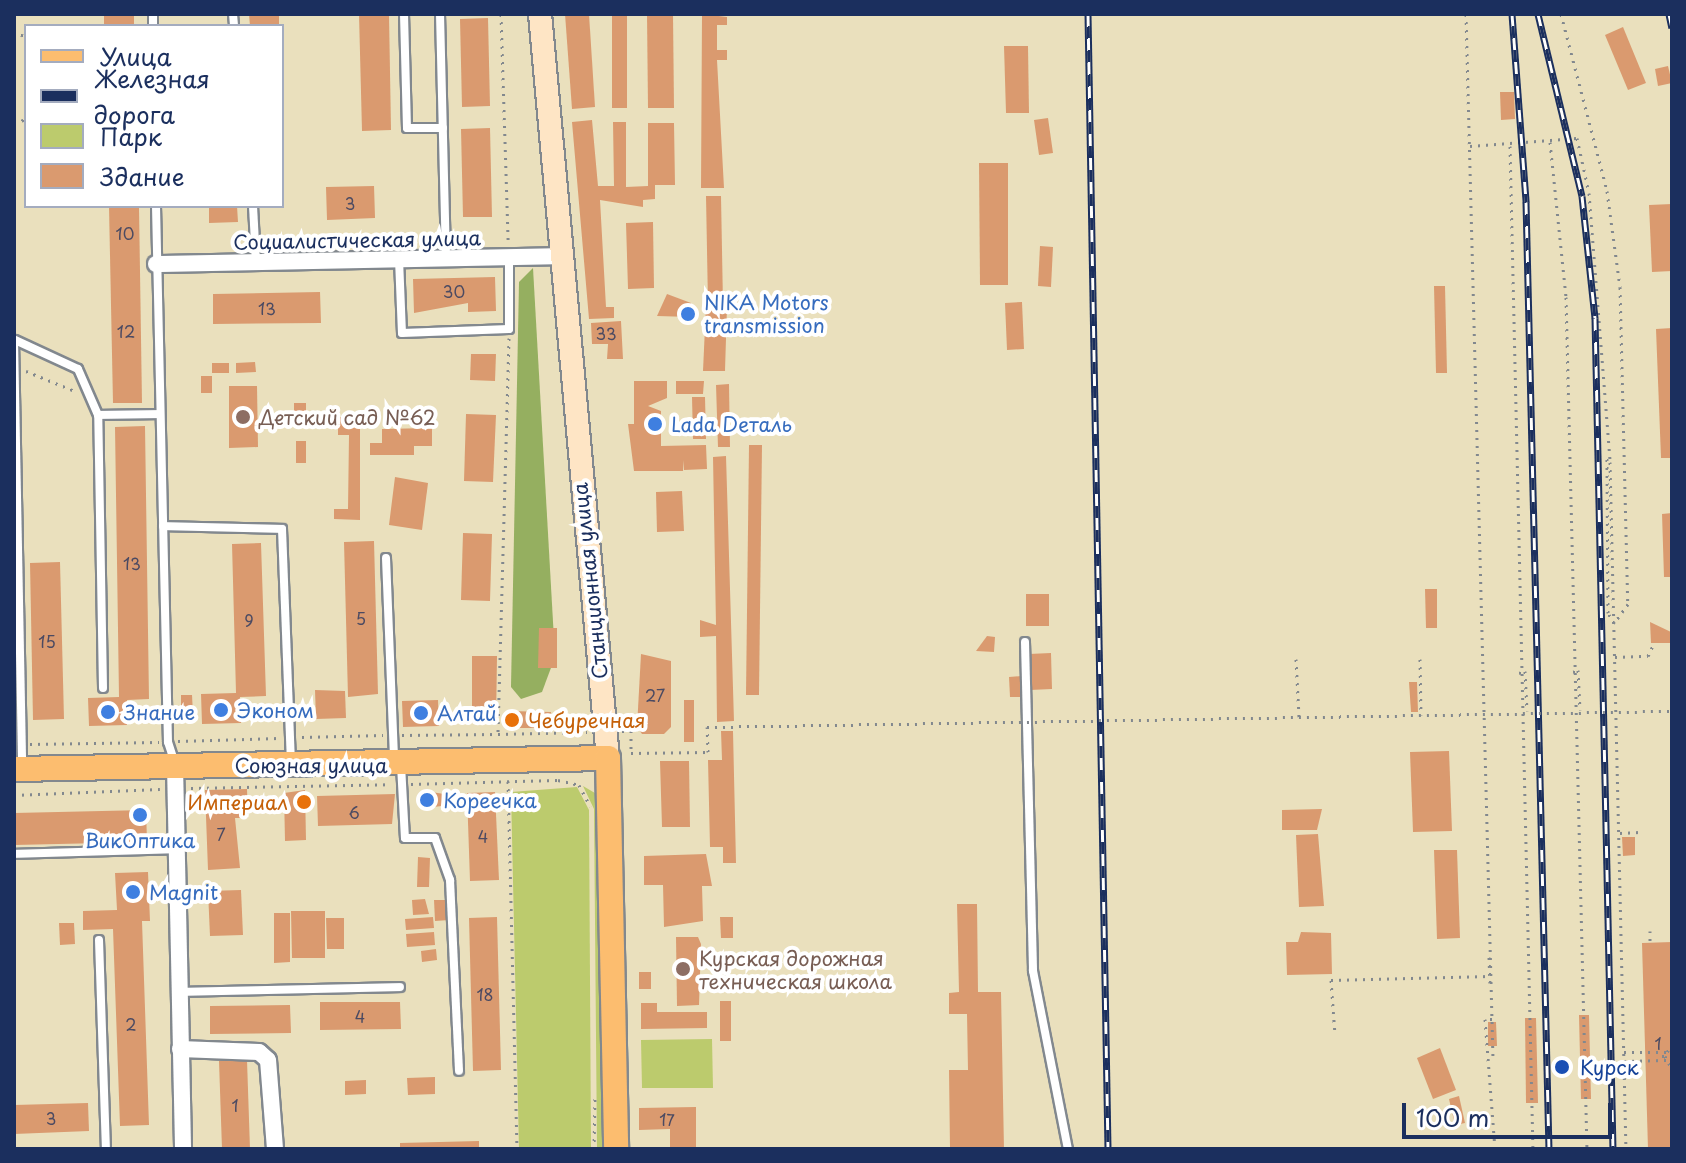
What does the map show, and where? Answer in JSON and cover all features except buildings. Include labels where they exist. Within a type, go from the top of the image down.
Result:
[{"type":"main road","name":"Станционная улица","points":[[540,14],[559,256],[608,758],[616,1149]]},
{"type":"main road","name":"Союзная улица","points":[[18,769],[176,777],[291,765],[399,771],[608,758]]},
{"type":"street","name":"Социалистическая улица","points":[[156,264],[559,256]]},
{"type":"street","points":[[176,777],[183,1149]]},
{"type":"street","points":[[180,1049],[259,1052],[268,1060],[275,1149]]},
{"type":"lane","points":[[404,14],[407,128],[443,128]]},
{"type":"lane","points":[[440,14],[446,258]]},
{"type":"lane","points":[[156,208],[168,742],[176,777]]},
{"type":"lane","points":[[253,208],[256,262]]},
{"type":"lane","points":[[399,259],[402,333],[509,329],[509,257]]},
{"type":"lane","points":[[18,769],[21,744],[14,340],[78,369],[98,415],[103,688]]},
{"type":"lane","points":[[98,415],[160,414]]},
{"type":"lane","points":[[163,526],[282,529],[291,765]]},
{"type":"lane","points":[[386,558],[393,735],[405,838],[435,838],[450,880],[459,1071]]},
{"type":"lane","points":[[1025,642],[1033,971],[1068,1149]]},
{"type":"lane","points":[[14,854],[179,848]]},
{"type":"lane","points":[[99,940],[106,1149]]},
{"type":"lane","points":[[180,992],[400,987]]},
{"type":"path","points":[[501,14],[509,257]]},
{"type":"path","points":[[1466,14],[1493,1058]]},
{"type":"path","points":[[1561,14],[1607,191],[1620,287],[1628,604],[1614,623]]},
{"type":"path","points":[[1470,146],[1510,146],[1577,138],[1589,193],[1608,454],[1626,1149]]},
{"type":"path","points":[[1550,142],[1566,297],[1587,1149]]},
{"type":"path","points":[[1510,146],[1533,1149]]},
{"type":"path","points":[[498,734],[509,329]]},
{"type":"path","points":[[15,367],[94,400]]},
{"type":"path","points":[[1615,657],[1648,656],[1654,643]]},
{"type":"path","points":[[1296,659],[1299,717]]},
{"type":"path","points":[[1420,659],[1421,715]]},
{"type":"path","points":[[1576,665],[1580,710]]},
{"type":"path","points":[[1522,666],[1527,711]]},
{"type":"path","points":[[1573,713],[1573,670],[1578,670],[1580,710],[1577,723]]},
{"type":"path","points":[[1519,714],[1519,671],[1525,671],[1527,711],[1523,724]]},
{"type":"path","points":[[21,744],[631,731],[631,753],[708,752],[707,727],[1670,711]]},
{"type":"path","points":[[14,795],[176,777],[399,771],[508,781],[573,782],[592,809]]},
{"type":"path","points":[[508,781],[517,1149]]},
{"type":"path","points":[[1619,833],[1640,832]]},
{"type":"path","points":[[1650,931],[1650,943]]},
{"type":"path","points":[[1335,1035],[1331,980],[1490,976],[1492,953],[1490,983]]},
{"type":"path","points":[[1492,1019],[1485,1019],[1495,1149]]},
{"type":"path","points":[[1624,1061],[1665,1056],[1672,1043]]},
{"type":"path","points":[[1624,1052],[1672,1056]]},
{"type":"path","points":[[1642,1052],[1643,1061]]},
{"type":"path","points":[[1665,1056],[1672,1069]]},
{"type":"path","points":[[594,1149],[595,1089]]},
{"type":"green space","points":[[533,268],[555,657],[542,692],[521,699],[511,687],[519,282]]},
{"type":"green space","points":[[583,786],[600,796],[611,1149],[597,1149],[594,809]]},
{"type":"green space","points":[[577,787],[589,810],[591,1149],[519,1149],[511,792]]},
{"type":"green space","points":[[712,1039],[713,1088],[642,1088],[641,1040]]},
{"type":"railway","points":[[1088,14],[1108,1149]]},
{"type":"railway","points":[[1512,14],[1526,202],[1549,1149]]},
{"type":"railway","points":[[1538,14],[1582,196],[1595,318],[1613,1149]]},
{"type":"railway","points":[[1669,14],[1672,28]]},
{"type":"place","name":"NIKA Motors transmission","points":[[688,314]]},
{"type":"place","name":"Детский сад №62","points":[[243,417]]},
{"type":"place","name":"Lada Dеталь","points":[[655,424]]},
{"type":"place","name":"Эконом","points":[[221,710]]},
{"type":"place","name":"Знание","points":[[108,712]]},
{"type":"place","name":"Алтай","points":[[421,713]]},
{"type":"place","name":"Чебуречная","points":[[512,720]]},
{"type":"place","name":"Кореечка","points":[[427,800]]},
{"type":"place","name":"Империал","points":[[304,802]]},
{"type":"place","name":"ВикОптика","points":[[140,815]]},
{"type":"place","name":"Magnit","points":[[133,892]]},
{"type":"place","name":"Курская дорожная техническая школа","points":[[683,969]]},
{"type":"place","name":"Курск","points":[[1562,1067]]}]
